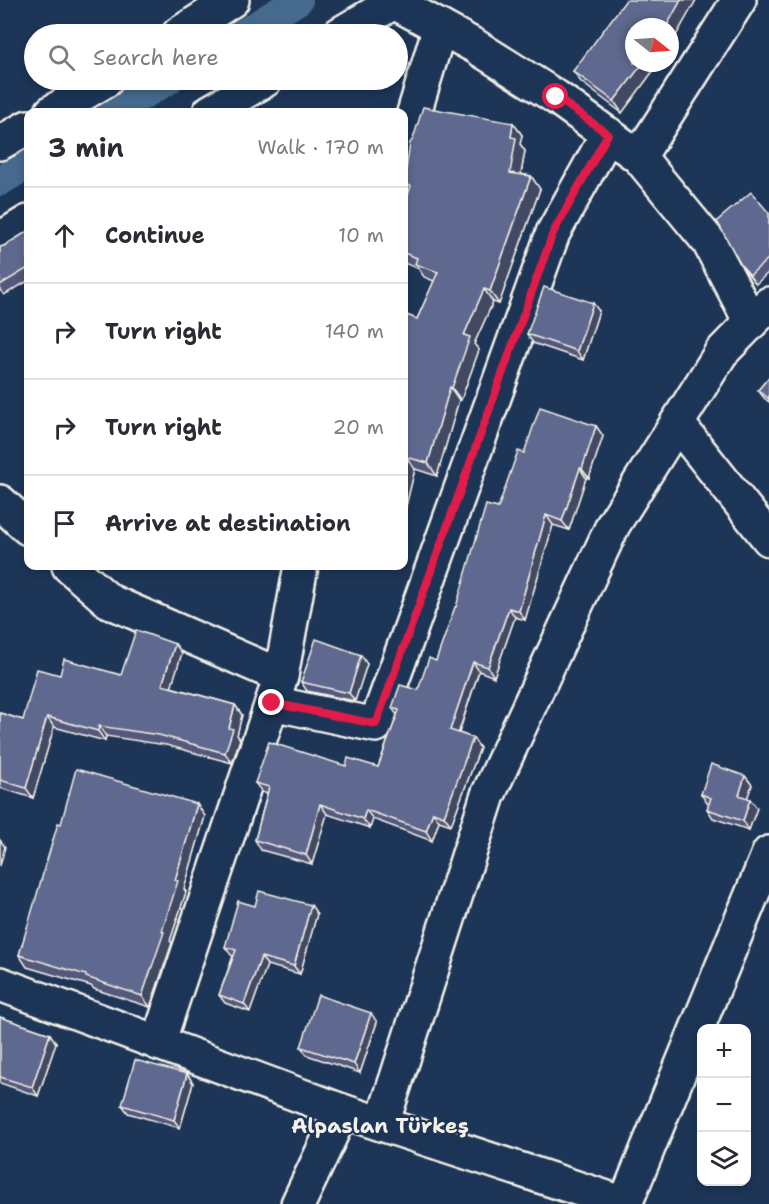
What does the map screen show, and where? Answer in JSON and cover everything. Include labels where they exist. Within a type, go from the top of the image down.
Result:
[{"type":"street","points":[[195,24],[232,0]]},
{"type":"street","points":[[639,157],[739,0]]},
{"type":"street","points":[[357,24],[395,1],[475,46],[556,97],[608,134],[639,157],[709,242],[760,313],[721,353],[613,525],[488,795],[382,1124]]},
{"type":"street","points":[[408,133],[440,27]]},
{"type":"street","points":[[59,108],[89,90]]},
{"type":"street","points":[[217,108],[248,90]]},
{"type":"street","points":[[0,143],[24,129]]},
{"type":"street","points":[[73,570],[109,602],[277,689],[376,724],[553,233],[608,134]]},
{"type":"street","points":[[0,239],[24,224]]},
{"type":"street","points":[[677,423],[769,539]]},
{"type":"street","points":[[0,502],[24,524]]},
{"type":"street","points":[[158,1043],[277,689],[300,570]]},
{"type":"street","points":[[0,984],[342,1111],[625,1204],[769,853]]},
{"type":"street","points":[[298,1204],[342,1111]]},
{"type":"building","points":[[626,0],[681,0],[671,18],[625,18],[625,72],[636,72],[614,101],[573,71]]},
{"type":"building","points":[[423,107],[513,123],[511,137],[516,138],[510,173],[531,176],[490,291],[484,289],[464,335],[470,337],[452,388],[450,387],[428,463],[408,458],[408,316],[417,319],[438,272],[415,264],[417,258],[408,255],[408,195],[411,186],[408,185],[408,156]]},
{"type":"building","points":[[751,192],[769,213],[769,258],[750,275],[741,265],[717,221]]},
{"type":"building","points":[[24,234],[24,270],[0,285],[0,247]]},
{"type":"building","points":[[544,287],[593,303],[577,351],[527,334]]},
{"type":"building","points":[[769,377],[769,399],[758,390]]},
{"type":"building","points":[[540,407],[596,426],[562,521],[546,515],[519,611],[509,608],[488,667],[473,662],[450,730],[473,738],[444,816],[433,812],[426,831],[366,810],[363,819],[320,804],[306,855],[255,840],[269,787],[255,783],[269,742],[346,766],[348,758],[378,767],[399,710],[392,708],[400,685],[418,690],[429,658],[436,661],[456,607],[486,505],[498,508],[518,451],[524,453]]},
{"type":"building","points":[[136,630],[175,644],[162,685],[235,705],[229,728],[233,729],[225,753],[159,735],[99,726],[98,731],[47,717],[26,788],[0,780],[0,713],[23,720],[37,669],[60,675],[64,659],[121,675]]},
{"type":"building","points":[[316,639],[361,655],[349,693],[301,682]]},
{"type":"building","points":[[711,764],[745,776],[739,795],[750,799],[743,821],[707,809],[711,798],[701,794]]},
{"type":"building","points":[[76,769],[197,804],[175,880],[178,881],[162,931],[164,932],[142,996],[86,977],[86,975],[19,955]]},
{"type":"building","points":[[259,891],[311,905],[294,966],[261,957],[244,1004],[219,995],[236,950],[225,947],[238,901],[255,906]]},
{"type":"building","points":[[318,995],[371,1013],[354,1064],[301,1047]]},
{"type":"building","points":[[0,1017],[50,1034],[32,1087],[0,1077]]},
{"type":"building","points":[[135,1060],[187,1074],[174,1120],[122,1105]]},
{"type":"waterway","points":[[259,24],[298,0]]},
{"type":"waterway","points":[[120,108],[151,90]]},
{"type":"waterway","points":[[0,181],[24,166]]},
{"type":"district","name":"Alpaslan Türkeş","points":[[380,1126]]},
{"type":"route","points":[[272,703],[376,724],[553,233],[608,134],[556,97]]}]
